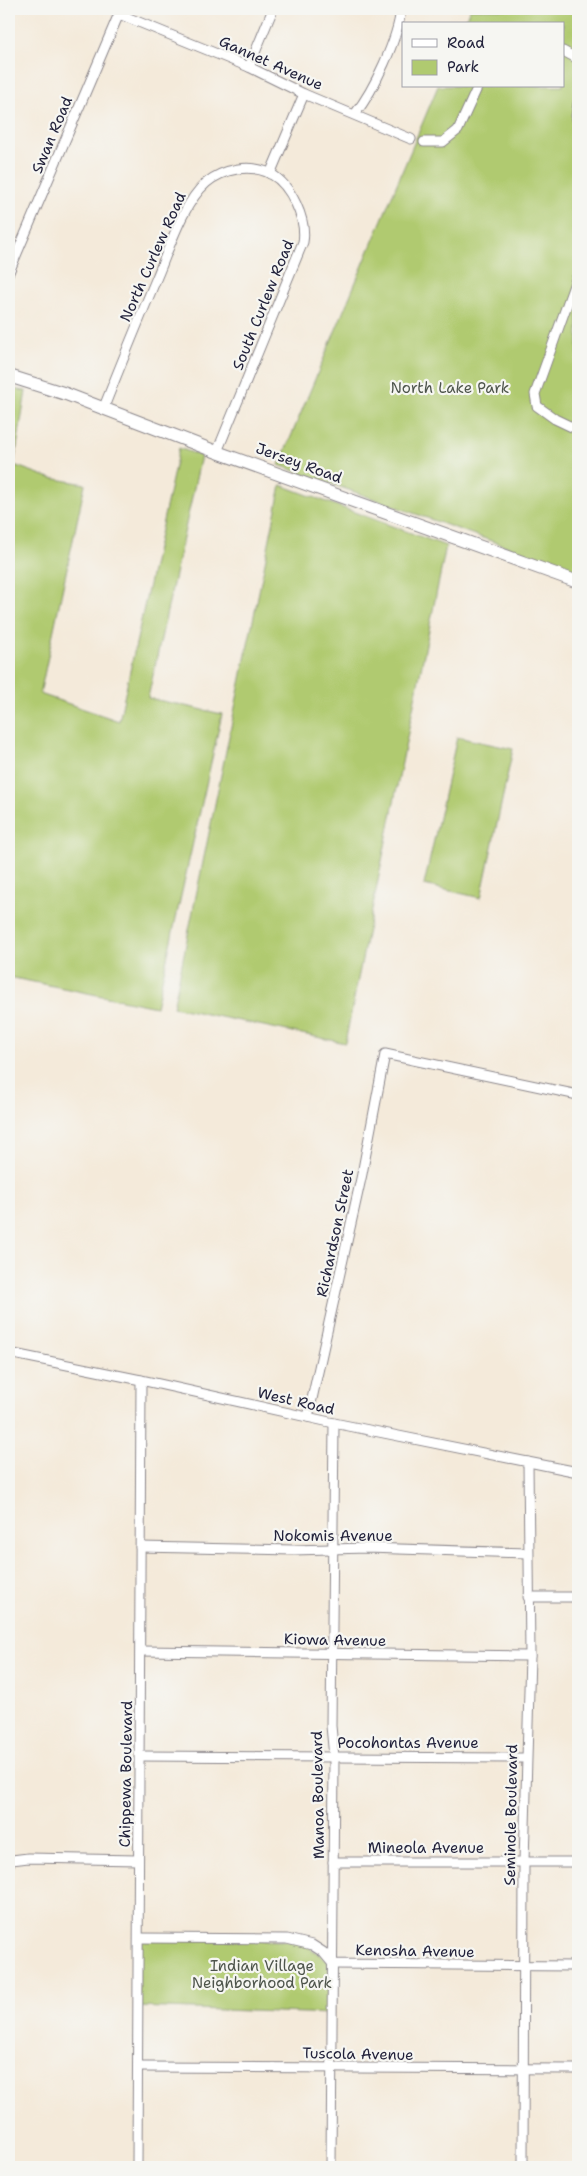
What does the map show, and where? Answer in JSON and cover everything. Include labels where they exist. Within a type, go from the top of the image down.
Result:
[{"type":"street","points":[[249,67],[273,9]]},
{"type":"street","points":[[355,114],[369,95],[381,68],[396,32],[401,9]]},
{"type":"street","name":"Gannet Avenue","points":[[120,12],[249,67],[304,94],[410,138]]},
{"type":"street","name":"Swan Road","points":[[9,272],[120,12]]},
{"type":"street","points":[[564,52],[578,59]]},
{"type":"street","points":[[424,142],[443,142],[458,130],[477,88]]},
{"type":"street","points":[[270,174],[304,94]]},
{"type":"street","points":[[578,103],[576,116],[578,124]]},
{"type":"street","name":"North Curlew Road","points":[[104,407],[179,226],[197,193],[216,177],[234,169],[246,168],[270,174]]},
{"type":"street","name":"South Curlew Road","points":[[217,452],[303,242],[303,223],[298,207],[282,184],[270,174]]},
{"type":"street","points":[[578,274],[535,394],[537,406],[555,419],[578,430]]},
{"type":"street","name":"Jersey Road","points":[[9,376],[104,407],[217,452],[578,582]]},
{"type":"street","name":"Richardson Street","points":[[308,1417],[362,1174],[386,1054],[578,1095]]},
{"type":"street","name":"West Road","points":[[9,1353],[334,1423],[578,1472]]},
{"type":"street","name":"Chippewa Boulevard","points":[[137,2167],[141,1380]]},
{"type":"street","name":"Manoa Boulevard","points":[[331,2167],[334,1756],[331,1726],[334,1423]]},
{"type":"street","name":"Seminole Boulevard","points":[[523,2167],[525,2069],[524,1861],[530,1656],[528,1462]]},
{"type":"street","name":"Nokomis Avenue","points":[[140,1547],[203,1550],[333,1549],[528,1553]]},
{"type":"street","points":[[528,1597],[578,1597]]},
{"type":"street","name":"Kiowa Avenue","points":[[140,1651],[530,1656]]},
{"type":"street","name":"Pocohontas Avenue","points":[[140,1756],[526,1758]]},
{"type":"street","points":[[9,1863],[12,1860],[28,1858],[138,1860]]},
{"type":"street","name":"Mineola Avenue","points":[[333,1862],[578,1862]]},
{"type":"street","name":"Kenosha Avenue","points":[[139,1938],[264,1938],[294,1940],[312,1945],[323,1952],[333,1964],[578,1966]]},
{"type":"street","name":"Tuscola Avenue","points":[[138,2067],[578,2069]]},
{"type":"green space","name":"North Lake Park","points":[[470,9],[578,9],[578,572],[279,465],[437,88],[564,88],[564,22],[465,22]]},
{"type":"green space","points":[[12,389],[26,391],[14,465],[50,478],[85,484],[40,694],[119,721],[179,448],[201,456],[148,698],[222,714],[156,1007],[9,977],[9,408]]},
{"type":"green space","points":[[281,485],[446,546],[345,1043],[173,1007]]},
{"type":"green space","points":[[457,737],[513,749],[481,898],[424,885]]},
{"type":"green space","name":"Indian Village Neighborhood Park","points":[[139,1938],[300,1941],[333,1964],[333,2014],[138,2007]]}]
